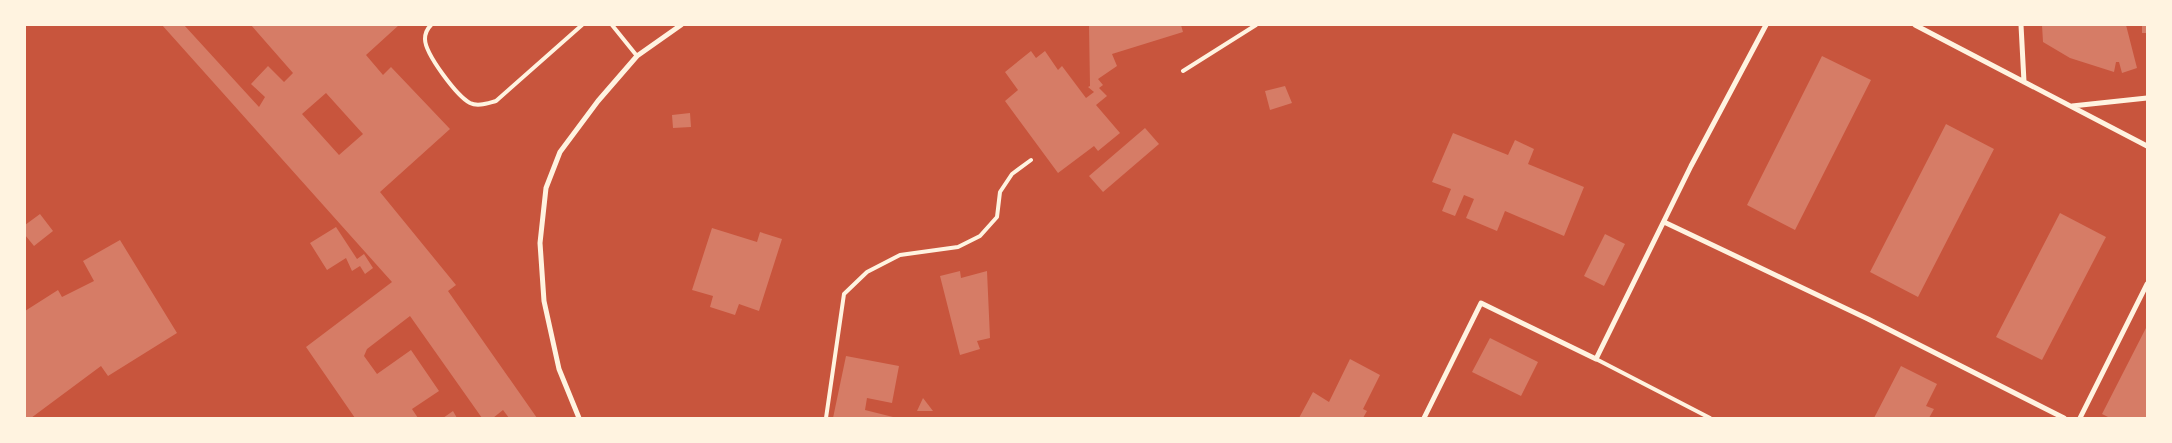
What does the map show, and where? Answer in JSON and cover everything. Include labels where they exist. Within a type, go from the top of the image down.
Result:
[{"type":"street","points":[[578,418],[558,368],[544,301],[540,243],[546,188],[560,152],[598,101],[636,56],[681,25]]},
{"type":"street","points":[[1424,418],[1481,303],[1596,359],[1691,166],[1766,25]]},
{"type":"street","points":[[1915,25],[2147,146]]},
{"type":"street","points":[[2021,25],[2024,82]]},
{"type":"street","points":[[2071,106],[2147,98]]},
{"type":"street","points":[[1664,222],[1868,319],[2064,418]]},
{"type":"street","points":[[2080,418],[2147,284]]},
{"type":"lane","points":[[431,25],[427,29],[424,40],[429,54],[460,96],[471,104],[484,105],[496,100],[582,25]]},
{"type":"lane","points":[[612,25],[636,56]]},
{"type":"lane","points":[[1183,70],[1256,25]]},
{"type":"lane","points":[[826,418],[844,294],[867,272],[900,255],[958,247],[980,236],[997,217],[1000,192],[1012,174],[1031,160]]},
{"type":"lane","points":[[1596,359],[1710,418]]},
{"type":"building","points":[[162,25],[184,25],[259,107],[265,97],[251,84],[268,66],[284,82],[293,73],[251,25],[399,25],[366,55],[383,75],[391,67],[450,129],[380,192],[456,285],[448,291],[537,418],[509,418],[503,410],[493,418],[482,418],[410,316],[367,349],[364,356],[377,374],[411,350],[439,391],[412,409],[418,418],[355,418],[306,347],[392,282]],"holes":[[[326,93],[363,134],[339,155],[302,114]]]},
{"type":"building","points":[[1089,25],[1181,25],[1183,32],[1112,54],[1117,66],[1098,79],[1103,85],[1099,88],[1107,96],[1096,105],[1120,133],[1098,151],[1094,146],[1058,173],[1005,101],[1018,90],[1005,72],[1031,51],[1036,58],[1045,51],[1058,70],[1062,66],[1086,98],[1094,92],[1088,87],[1090,86]]},
{"type":"building","points":[[2042,25],[2126,25],[2137,68],[2122,73],[2119,62],[2116,62],[2114,72],[2070,58],[2043,42]]},
{"type":"building","points":[[2142,25],[2147,25],[2147,33],[2142,33]]},
{"type":"building","points":[[1822,56],[1871,80],[1795,230],[1747,205]]},
{"type":"building","points":[[1285,86],[1292,103],[1270,110],[1265,91]]},
{"type":"building","points":[[690,113],[691,127],[673,128],[672,115]]},
{"type":"building","points":[[1946,124],[1994,149],[1918,297],[1870,272]]},
{"type":"building","points":[[1145,128],[1159,144],[1103,192],[1089,176]]},
{"type":"building","points":[[1453,133],[1508,155],[1515,140],[1534,149],[1528,164],[1584,187],[1564,236],[1505,211],[1497,231],[1466,218],[1474,199],[1464,195],[1455,216],[1442,211],[1451,189],[1432,182]]},
{"type":"building","points":[[2060,213],[2106,237],[2042,360],[1996,337]]},
{"type":"building","points":[[40,214],[53,231],[34,246],[25,235],[25,225]]},
{"type":"building","points":[[336,227],[357,259],[364,254],[373,268],[365,274],[360,266],[352,271],[346,258],[327,270],[310,243]]},
{"type":"building","points":[[712,228],[757,242],[760,232],[782,239],[759,311],[739,304],[735,315],[710,307],[713,296],[692,290]]},
{"type":"building","points":[[1605,234],[1625,244],[1604,286],[1584,276]]},
{"type":"building","points":[[120,240],[177,333],[108,376],[101,366],[31,418],[25,418],[25,311],[58,290],[62,297],[94,281],[83,261]]},
{"type":"building","points":[[960,271],[961,278],[987,271],[990,338],[977,341],[980,349],[960,355],[940,276]]},
{"type":"building","points":[[2147,326],[2147,418],[2110,418],[2102,414]]},
{"type":"building","points":[[1490,338],[1538,362],[1521,396],[1472,372]]},
{"type":"building","points":[[846,356],[899,366],[892,403],[867,398],[865,410],[897,418],[833,418]]},
{"type":"building","points":[[1350,359],[1380,375],[1363,409],[1367,411],[1363,418],[1299,418],[1313,392],[1329,402]]},
{"type":"building","points":[[1901,366],[1937,384],[1926,406],[1934,409],[1929,418],[1874,418]]},
{"type":"building","points":[[923,398],[933,411],[917,411]]},
{"type":"building","points":[[453,411],[457,418],[443,418]]}]
